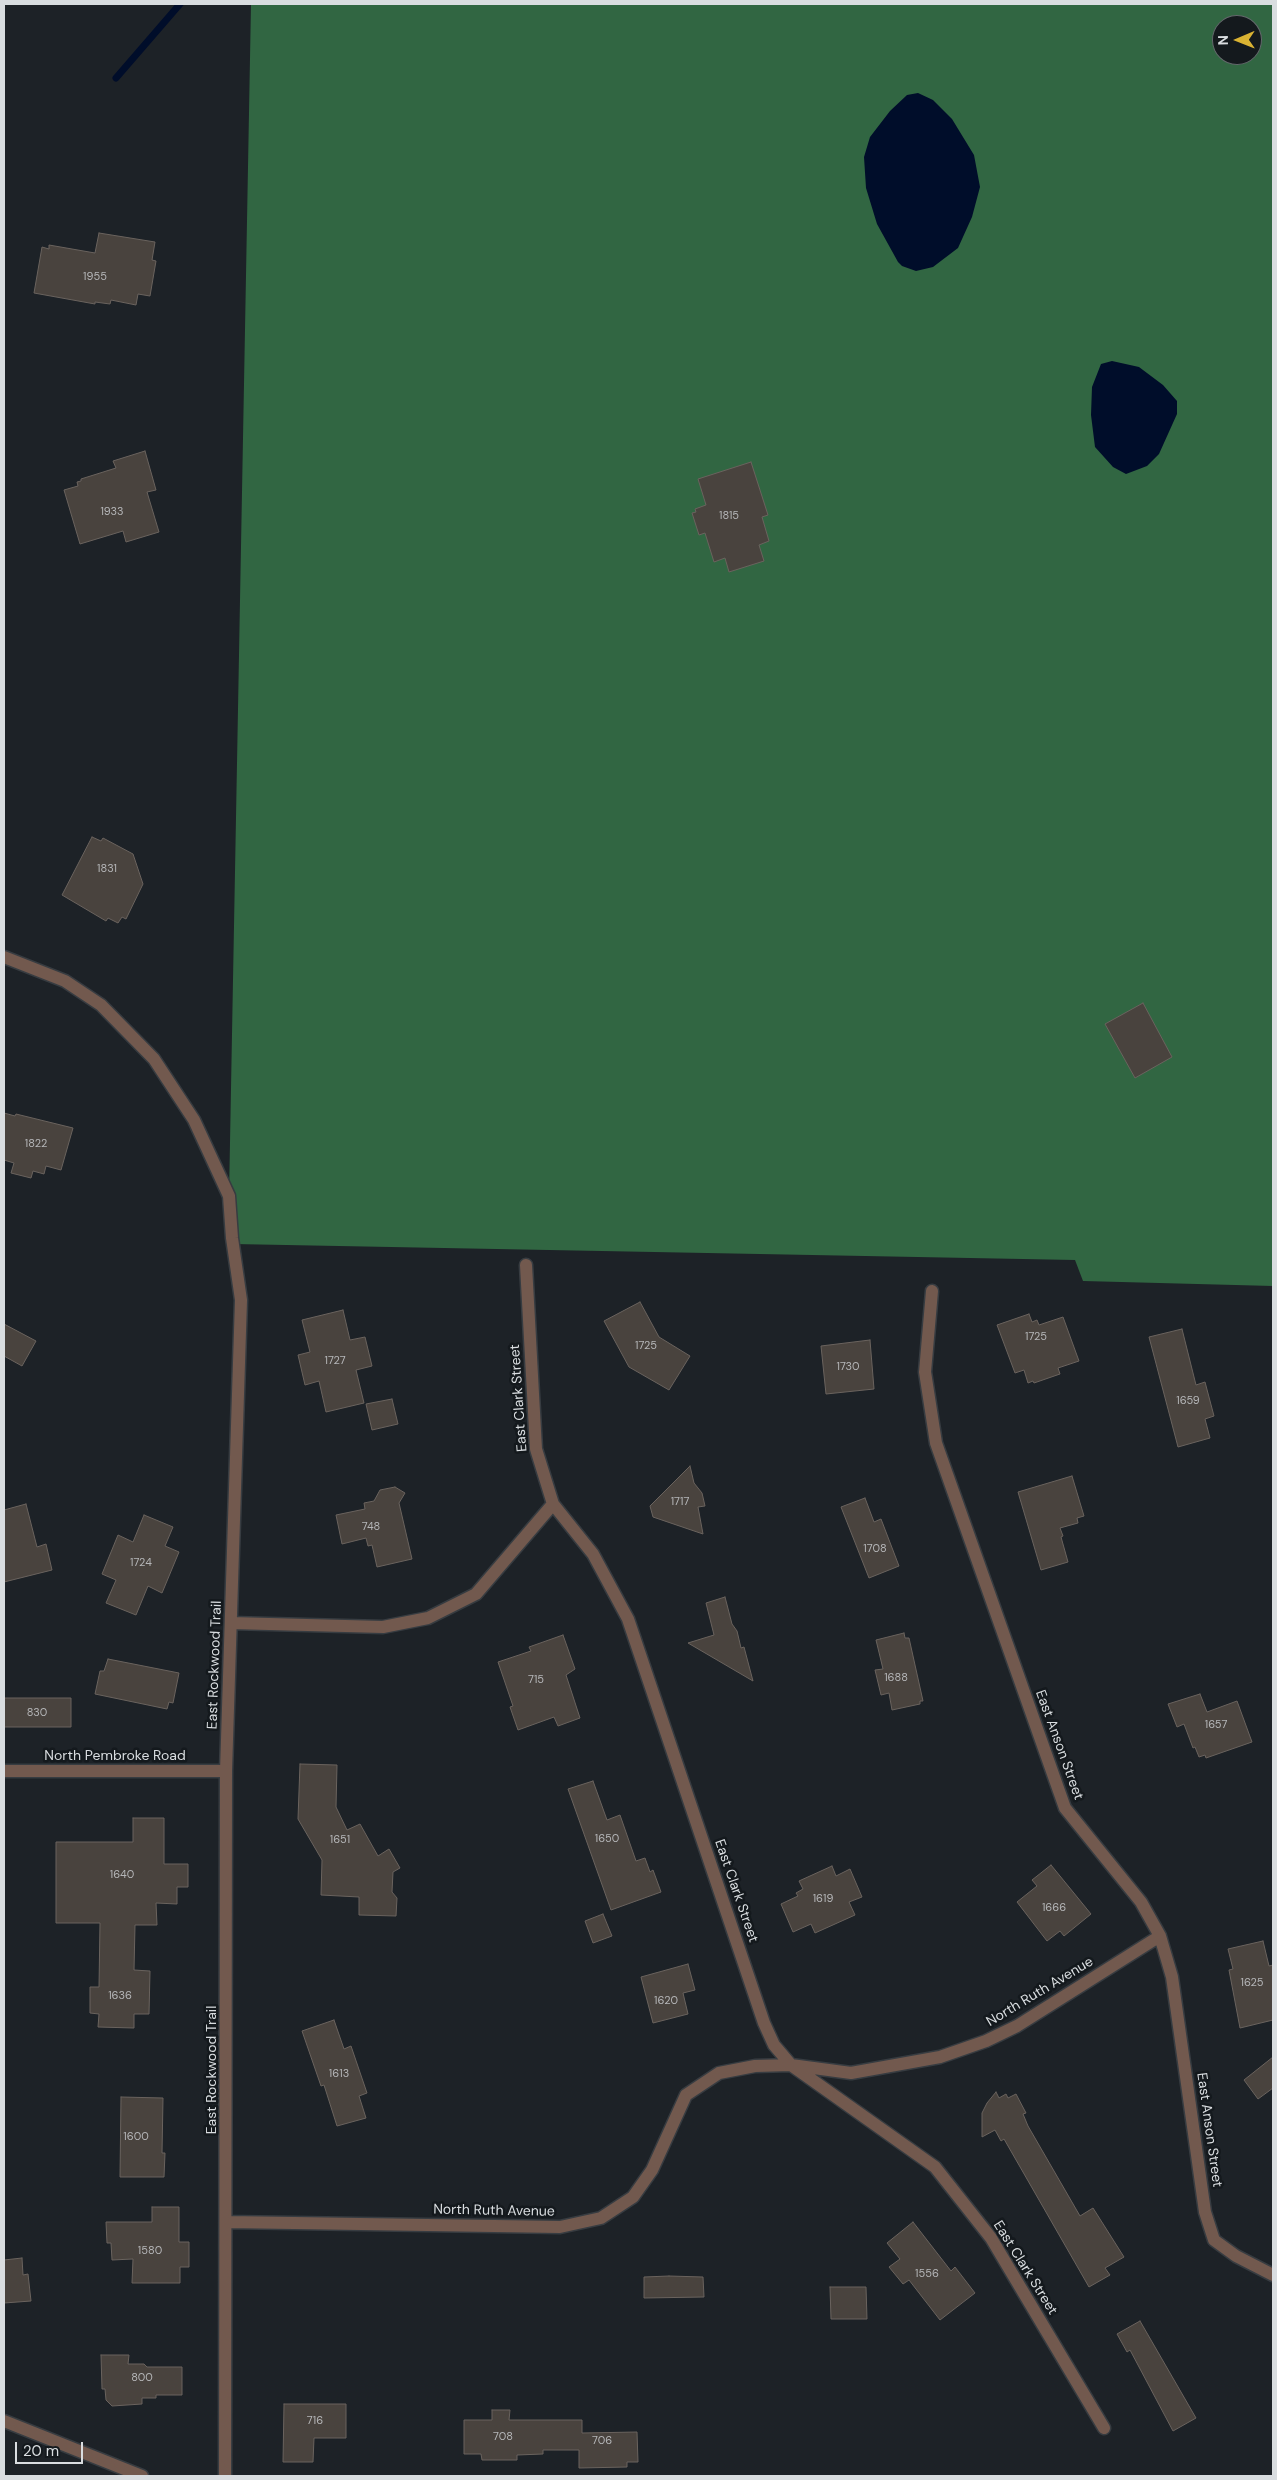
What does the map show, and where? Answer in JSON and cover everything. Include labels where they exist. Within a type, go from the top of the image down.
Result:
[{"type":"street","name":"East Rockwood Trail","points":[[4,957],[65,981],[100,1006],[154,1059],[194,1120],[230,1196],[232,1238],[241,1300],[226,1771],[226,2476]]},
{"type":"street","name":"East Clark Street","points":[[526,1265],[536,1448],[553,1504],[593,1554],[628,1619],[764,2023],[774,2045],[791,2065],[934,2167],[991,2238],[1104,2428]]},
{"type":"street","name":"East Anson Street","points":[[932,1291],[925,1372],[936,1443],[1065,1808],[1141,1902],[1160,1936],[1172,1977],[1206,2212],[1214,2240],[1236,2256],[1273,2275]]},
{"type":"street","points":[[231,1623],[383,1627],[428,1618],[476,1594],[553,1504]]},
{"type":"street","name":"North Pembroke Road","points":[[4,1771],[226,1771]]},
{"type":"street","name":"North Ruth Avenue","points":[[227,2222],[560,2227],[601,2218],[633,2197],[652,2170],[686,2095],[719,2073],[755,2066],[791,2065],[851,2073],[940,2056],[977,2044],[1017,2026],[1160,1936]]},
{"type":"street","points":[[4,2421],[142,2476]]},
{"type":"green space","points":[[251,4],[1273,4],[1273,1286],[1083,1281],[1075,1260],[233,1244],[229,1196]]},
{"type":"water","points":[[918,93],[933,100],[952,119],[974,155],[980,187],[972,217],[958,248],[933,267],[916,271],[902,266],[898,262],[877,224],[866,188],[864,157],[870,137],[890,111],[907,95]]},
{"type":"water","points":[[1112,361],[1139,367],[1163,385],[1177,401],[1177,414],[1159,454],[1147,466],[1126,474],[1113,467],[1095,447],[1091,415],[1092,387],[1101,364]]},
{"type":"building","points":[[99,233],[155,242],[152,260],[156,261],[150,296],[138,294],[136,305],[111,300],[110,304],[95,302],[95,304],[34,293],[42,247],[49,249],[49,245],[95,253]]},
{"type":"building","points":[[145,451],[156,490],[147,492],[159,532],[126,542],[123,531],[80,544],[64,490],[78,486],[77,482],[81,481],[81,479],[116,468],[113,461]]},
{"type":"building","points":[[751,462],[768,515],[762,517],[769,541],[759,545],[764,561],[729,572],[725,558],[714,562],[705,533],[699,535],[692,513],[696,512],[695,509],[706,505],[698,479]]},
{"type":"building","points":[[92,837],[101,841],[103,838],[133,854],[143,884],[126,919],[122,917],[118,923],[108,918],[106,921],[62,895]]},
{"type":"building","points":[[1143,1003],[1172,1057],[1135,1078],[1105,1024]]},
{"type":"building","points":[[4,1113],[15,1116],[16,1114],[73,1128],[61,1170],[46,1166],[44,1174],[33,1171],[31,1178],[11,1173],[14,1163],[4,1160]]},
{"type":"building","points":[[640,1302],[659,1337],[690,1356],[669,1390],[629,1367],[604,1321]]},
{"type":"building","points":[[343,1310],[350,1340],[365,1337],[372,1366],[356,1370],[364,1403],[326,1412],[319,1381],[305,1385],[298,1355],[310,1352],[302,1320]]},
{"type":"building","points":[[1029,1314],[1032,1322],[1037,1320],[1039,1325],[1063,1317],[1079,1361],[1058,1368],[1060,1374],[1034,1383],[1033,1381],[1028,1383],[1024,1370],[1015,1373],[997,1325]]},
{"type":"building","points":[[4,1324],[36,1341],[22,1366],[4,1356]]},
{"type":"building","points":[[1182,1329],[1196,1385],[1205,1382],[1214,1416],[1205,1419],[1210,1438],[1178,1447],[1149,1337]]},
{"type":"building","points":[[870,1340],[874,1389],[826,1394],[821,1346]]},
{"type":"building","points":[[392,1399],[398,1424],[372,1430],[366,1404]]},
{"type":"building","points":[[690,1466],[694,1483],[702,1493],[705,1506],[698,1507],[703,1534],[653,1517],[650,1506]]},
{"type":"building","points":[[1072,1476],[1084,1516],[1077,1518],[1078,1523],[1060,1528],[1068,1562],[1041,1570],[1018,1492]]},
{"type":"building","points":[[395,1487],[405,1493],[399,1503],[412,1559],[377,1567],[372,1545],[368,1546],[366,1538],[342,1544],[336,1515],[365,1509],[364,1503],[374,1501],[380,1490]]},
{"type":"building","points":[[865,1498],[874,1522],[881,1519],[899,1566],[869,1578],[841,1507]]},
{"type":"building","points":[[26,1504],[37,1547],[46,1544],[52,1570],[4,1582],[4,1510]]},
{"type":"building","points":[[144,1515],[173,1527],[165,1546],[179,1552],[162,1593],[148,1586],[136,1615],[106,1603],[116,1580],[102,1574],[118,1535],[133,1542]]},
{"type":"building","points":[[725,1597],[741,1648],[744,1647],[753,1681],[688,1643],[714,1635],[706,1603]]},
{"type":"building","points":[[904,1633],[905,1638],[909,1638],[923,1701],[920,1701],[920,1704],[892,1710],[889,1693],[881,1695],[875,1670],[883,1669],[876,1640]]},
{"type":"building","points":[[563,1635],[575,1669],[566,1675],[580,1718],[558,1726],[554,1717],[518,1730],[510,1707],[513,1706],[498,1662],[531,1651],[529,1647]]},
{"type":"building","points":[[108,1659],[179,1673],[173,1703],[169,1702],[167,1709],[95,1694],[100,1671],[104,1671]]},
{"type":"building","points":[[1200,1694],[1207,1712],[1237,1701],[1252,1742],[1206,1758],[1205,1755],[1199,1757],[1195,1747],[1193,1748],[1184,1724],[1177,1727],[1168,1704]]},
{"type":"building","points":[[4,1698],[71,1698],[71,1727],[4,1727]]},
{"type":"building","points":[[300,1764],[337,1765],[336,1807],[347,1830],[360,1824],[378,1856],[389,1849],[400,1868],[393,1872],[392,1892],[397,1898],[396,1916],[359,1915],[359,1897],[321,1895],[322,1860],[298,1819]]},
{"type":"building","points":[[593,1781],[607,1820],[620,1815],[636,1861],[645,1858],[650,1872],[653,1870],[661,1892],[611,1910],[568,1789]]},
{"type":"building","points":[[133,1818],[164,1818],[164,1864],[188,1864],[188,1887],[177,1887],[177,1904],[156,1903],[157,1925],[135,1925],[134,1970],[150,1971],[149,2014],[134,2014],[134,2028],[98,2027],[99,2014],[90,2013],[90,1987],[99,1987],[100,1923],[56,1923],[56,1842],[133,1842]]},
{"type":"building","points":[[1051,1865],[1091,1914],[1064,1936],[1060,1931],[1047,1941],[1017,1902],[1037,1886],[1032,1880]]},
{"type":"building","points":[[832,1866],[836,1876],[850,1869],[862,1897],[849,1902],[855,1915],[815,1933],[811,1924],[793,1932],[781,1904],[798,1896],[796,1893],[803,1889],[799,1881]]},
{"type":"building","points":[[603,1914],[612,1936],[593,1943],[585,1921]]},
{"type":"building","points":[[1263,1941],[1269,1966],[1273,1965],[1273,2020],[1240,2028],[1229,1970],[1233,1969],[1228,1949]]},
{"type":"building","points":[[688,1964],[695,1990],[683,1993],[688,2014],[653,2023],[641,1977]]},
{"type":"building","points":[[334,2020],[344,2049],[351,2046],[367,2093],[359,2096],[366,2118],[337,2126],[324,2085],[321,2086],[302,2031]]},
{"type":"building","points":[[1273,2057],[1273,2088],[1258,2099],[1244,2080]]},
{"type":"building","points":[[996,2092],[999,2098],[1006,2094],[1008,2098],[1016,2094],[1026,2113],[1023,2114],[1028,2126],[1080,2216],[1093,2208],[1124,2257],[1105,2268],[1110,2275],[1089,2287],[1004,2139],[1001,2141],[995,2130],[982,2137],[982,2113]]},
{"type":"building","points":[[121,2097],[163,2098],[162,2153],[165,2153],[164,2177],[120,2177]]},
{"type":"building","points":[[152,2207],[179,2207],[179,2242],[189,2242],[189,2267],[180,2267],[180,2283],[132,2283],[133,2259],[112,2260],[111,2243],[107,2243],[106,2222],[152,2222]]},
{"type":"building","points":[[913,2222],[951,2271],[955,2267],[975,2293],[940,2320],[909,2280],[903,2284],[889,2267],[900,2259],[887,2243]]},
{"type":"building","points":[[22,2258],[23,2275],[28,2274],[31,2301],[4,2303],[4,2260]]},
{"type":"building","points":[[644,2277],[703,2277],[704,2297],[644,2298]]},
{"type":"building","points":[[830,2287],[866,2287],[867,2319],[831,2319]]},
{"type":"building","points":[[1140,2321],[1196,2418],[1173,2431],[1130,2350],[1127,2352],[1117,2334]]},
{"type":"building","points":[[101,2355],[129,2355],[128,2364],[144,2364],[147,2367],[182,2367],[182,2395],[156,2395],[156,2398],[142,2398],[142,2404],[112,2406],[106,2400],[105,2389],[102,2389]]},
{"type":"building","points":[[284,2404],[346,2404],[346,2438],[314,2438],[313,2462],[283,2462]]},
{"type":"building","points":[[492,2410],[510,2410],[509,2420],[582,2420],[582,2433],[637,2432],[638,2462],[627,2462],[627,2467],[579,2468],[579,2450],[543,2450],[543,2454],[517,2455],[517,2460],[482,2460],[481,2454],[464,2454],[464,2420],[492,2420]]},
{"type":"waterway","points":[[116,78],[180,4]]}]
